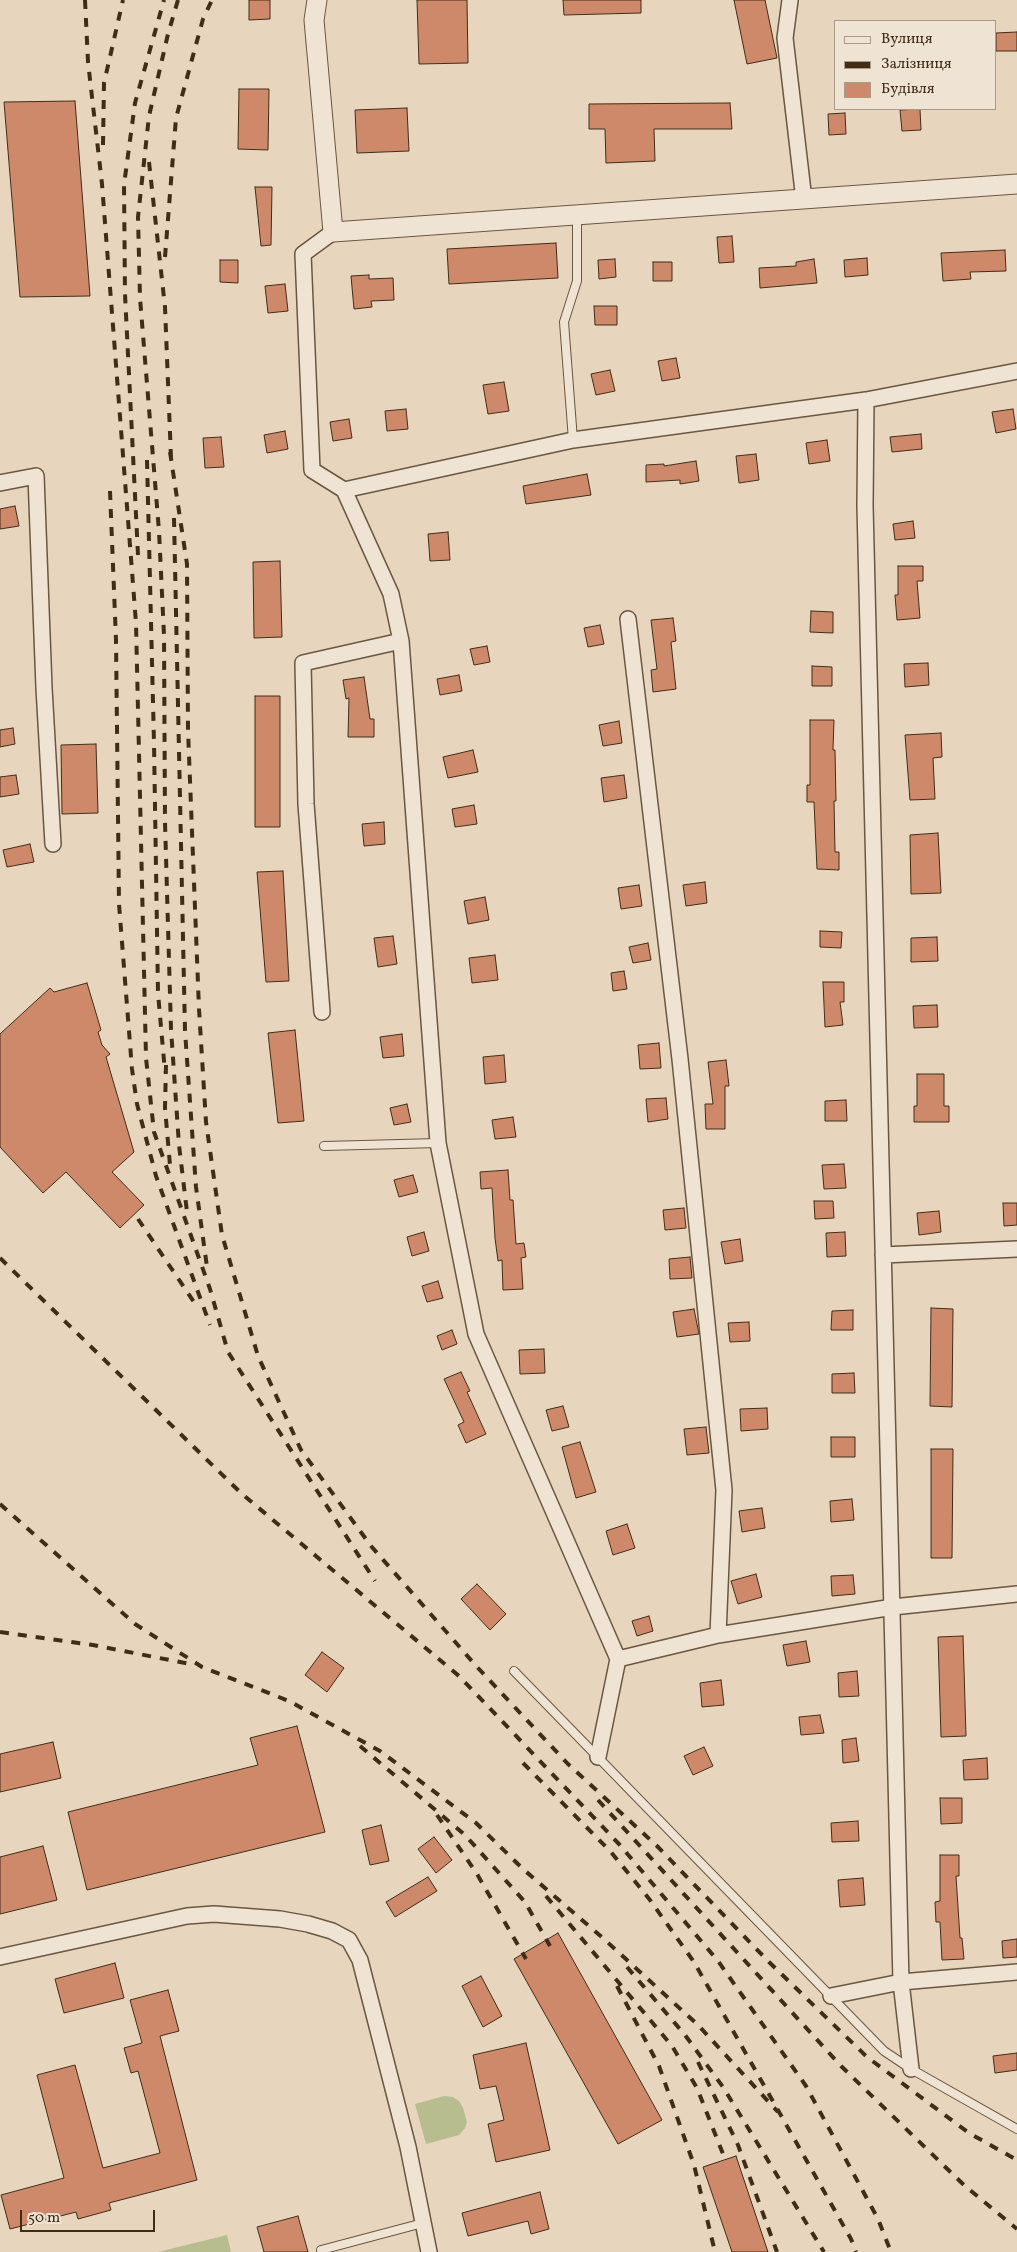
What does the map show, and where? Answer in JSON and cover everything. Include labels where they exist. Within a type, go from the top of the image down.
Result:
[{"type":"street","points":[[316,0],[314,20],[333,232]]},
{"type":"street","points":[[790,0],[785,38],[804,200]]},
{"type":"street","points":[[598,1757],[618,1659],[476,1334],[438,1143],[402,641],[391,594],[344,490],[312,470],[302,254],[333,232],[1017,184]]},
{"type":"street","points":[[344,490],[573,440],[866,400],[1017,371]]},
{"type":"street","points":[[866,400],[865,506],[901,1982],[911,2069]]},
{"type":"street","points":[[0,483],[36,476],[44,688],[54,844]]},
{"type":"street","points":[[628,618],[680,1059],[724,1490],[718,1635]]},
{"type":"street","points":[[322,1012],[306,804],[303,663],[402,641]]},
{"type":"street","points":[[883,1255],[1017,1249]]},
{"type":"street","points":[[618,1659],[718,1635],[893,1607],[1017,1594]]},
{"type":"street","points":[[0,1957],[187,1916],[214,1914],[280,1919],[308,1924],[332,1931],[349,1940],[360,1960],[408,2147],[429,2252]]},
{"type":"street","points":[[831,1996],[901,1982],[1017,1972]]},
{"type":"lane","points":[[573,440],[564,322],[577,281],[577,215]]},
{"type":"lane","points":[[324,1146],[438,1143]]},
{"type":"lane","points":[[514,1671],[884,2051],[911,2069],[1017,2129]]},
{"type":"lane","points":[[321,2250],[424,2223]]},
{"type":"green space","points":[[444,2096],[453,2097],[459,2101],[467,2122],[465,2128],[459,2135],[426,2144],[415,2104]]},
{"type":"green space","points":[[227,2235],[231,2252],[158,2252]]},
{"type":"building","points":[[249,0],[270,0],[270,19],[249,20]]},
{"type":"building","points":[[417,0],[467,0],[468,63],[419,64]]},
{"type":"building","points":[[563,0],[641,0],[641,13],[564,15]]},
{"type":"building","points":[[734,0],[765,0],[777,58],[747,64]]},
{"type":"building","points":[[1017,32],[1017,51],[997,51],[997,33]]},
{"type":"building","points":[[239,89],[269,89],[268,150],[238,149]]},
{"type":"building","points":[[75,101],[90,296],[20,297],[4,102]]},
{"type":"building","points":[[730,103],[732,129],[654,129],[655,161],[606,163],[605,129],[589,129],[589,104]]},
{"type":"building","points":[[407,108],[409,151],[357,153],[355,110]]},
{"type":"building","points":[[900,110],[920,110],[921,130],[902,131]]},
{"type":"building","points":[[845,113],[846,134],[829,135],[828,114]]},
{"type":"building","points":[[255,187],[272,187],[271,245],[261,246]]},
{"type":"building","points":[[732,236],[734,262],[719,263],[717,237]]},
{"type":"building","points":[[556,243],[558,278],[449,284],[447,249]]},
{"type":"building","points":[[1005,250],[1006,271],[970,272],[971,279],[943,281],[941,253]]},
{"type":"building","points":[[867,258],[868,275],[845,277],[844,260]]},
{"type":"building","points":[[615,259],[616,277],[599,279],[598,260]]},
{"type":"building","points":[[814,259],[817,283],[760,288],[759,268],[796,266],[796,262]]},
{"type":"building","points":[[220,260],[238,260],[238,283],[220,282]]},
{"type":"building","points":[[653,262],[672,262],[672,281],[653,281]]},
{"type":"building","points":[[369,275],[369,279],[393,278],[394,300],[371,301],[372,307],[354,309],[351,276]]},
{"type":"building","points":[[285,284],[288,311],[268,313],[265,286]]},
{"type":"building","points":[[594,306],[617,306],[617,325],[595,325]]},
{"type":"building","points":[[676,358],[680,378],[662,381],[658,361]]},
{"type":"building","points":[[610,370],[615,391],[596,395],[591,374]]},
{"type":"building","points":[[504,382],[509,411],[488,414],[483,385]]},
{"type":"building","points":[[406,409],[408,429],[387,431],[385,411]]},
{"type":"building","points":[[1013,409],[1016,429],[996,433],[992,412]]},
{"type":"building","points":[[349,419],[352,438],[333,441],[330,422]]},
{"type":"building","points":[[285,431],[288,449],[267,453],[264,435]]},
{"type":"building","points":[[921,434],[922,449],[892,452],[890,437]]},
{"type":"building","points":[[221,437],[224,467],[205,468],[203,438]]},
{"type":"building","points":[[827,440],[830,461],[809,464],[806,443]]},
{"type":"building","points":[[756,454],[759,480],[739,483],[736,456]]},
{"type":"building","points":[[696,461],[699,481],[680,484],[680,480],[646,482],[646,465],[664,464],[664,466]]},
{"type":"building","points":[[587,474],[591,495],[526,504],[523,486]]},
{"type":"building","points":[[15,506],[19,526],[0,529],[0,509]]},
{"type":"building","points":[[913,521],[915,538],[895,540],[893,524]]},
{"type":"building","points":[[448,532],[450,560],[430,561],[428,534]]},
{"type":"building","points":[[280,561],[282,637],[254,638],[253,562]]},
{"type":"building","points":[[898,566],[923,566],[923,581],[917,581],[920,618],[897,620],[895,595],[898,595]]},
{"type":"building","points":[[811,611],[833,612],[833,633],[810,632]]},
{"type":"building","points":[[673,618],[676,641],[671,642],[676,689],[653,692],[651,670],[657,669],[651,620]]},
{"type":"building","points":[[600,625],[604,644],[588,647],[584,628]]},
{"type":"building","points":[[487,646],[490,662],[474,665],[470,649]]},
{"type":"building","points":[[928,663],[929,685],[905,687],[904,664]]},
{"type":"building","points":[[812,666],[832,667],[832,686],[812,686]]},
{"type":"building","points":[[459,675],[462,691],[440,695],[437,679]]},
{"type":"building","points":[[364,677],[370,719],[374,719],[374,737],[348,737],[349,698],[346,699],[343,680]]},
{"type":"building","points":[[255,696],[280,696],[280,827],[255,827]]},
{"type":"building","points":[[810,720],[834,720],[835,852],[839,852],[839,870],[817,869],[814,802],[807,802],[807,785],[810,785]]},
{"type":"building","points":[[619,721],[622,743],[603,746],[599,725]]},
{"type":"building","points":[[13,728],[15,744],[0,747],[0,730]]},
{"type":"building","points":[[941,733],[942,757],[933,758],[935,799],[910,800],[905,735]]},
{"type":"building","points":[[96,744],[98,813],[62,814],[61,745]]},
{"type":"building","points":[[473,750],[478,772],[448,778],[443,757]]},
{"type":"building","points":[[16,775],[19,794],[0,797],[0,777]]},
{"type":"building","points":[[624,775],[627,798],[604,802],[601,778]]},
{"type":"building","points":[[474,805],[477,824],[455,827],[452,809]]},
{"type":"building","points":[[384,822],[385,844],[364,846],[362,824]]},
{"type":"building","points":[[938,833],[941,893],[911,894],[910,835]]},
{"type":"building","points":[[30,844],[34,862],[7,867],[3,850]]},
{"type":"building","points":[[283,871],[289,981],[266,982],[257,872]]},
{"type":"building","points":[[705,882],[707,903],[686,906],[683,885]]},
{"type":"building","points":[[639,885],[642,906],[621,909],[618,888]]},
{"type":"building","points":[[485,897],[489,920],[468,924],[464,901]]},
{"type":"building","points":[[820,931],[842,932],[841,948],[820,947]]},
{"type":"building","points":[[393,936],[397,964],[378,967],[374,938]]},
{"type":"building","points":[[937,937],[938,961],[911,962],[911,938]]},
{"type":"building","points":[[648,943],[651,960],[633,963],[629,947]]},
{"type":"building","points":[[495,955],[498,980],[472,983],[469,958]]},
{"type":"building","points":[[624,971],[627,989],[613,991],[611,973]]},
{"type":"building","points":[[823,982],[844,982],[844,1002],[840,1002],[843,1025],[825,1027]]},
{"type":"building","points":[[87,983],[101,1030],[98,1032],[102,1045],[110,1054],[106,1057],[134,1152],[112,1172],[144,1205],[120,1228],[66,1172],[43,1193],[0,1147],[0,1034],[50,988],[54,992]]},
{"type":"building","points":[[937,1005],[938,1027],[914,1028],[913,1006]]},
{"type":"building","points":[[295,1030],[304,1121],[278,1123],[268,1033]]},
{"type":"building","points":[[402,1034],[404,1056],[383,1058],[380,1037]]},
{"type":"building","points":[[659,1043],[661,1068],[640,1069],[638,1045]]},
{"type":"building","points":[[504,1055],[506,1082],[485,1084],[483,1057]]},
{"type":"building","points":[[726,1060],[729,1086],[725,1086],[725,1129],[706,1129],[705,1104],[713,1104],[708,1062]]},
{"type":"building","points":[[917,1074],[944,1074],[944,1106],[949,1106],[949,1122],[914,1122],[914,1106],[917,1106]]},
{"type":"building","points":[[666,1098],[668,1119],[648,1122],[646,1099]]},
{"type":"building","points":[[846,1100],[847,1121],[825,1121],[825,1101]]},
{"type":"building","points":[[407,1104],[411,1122],[394,1125],[390,1108]]},
{"type":"building","points":[[513,1117],[516,1137],[495,1139],[492,1120]]},
{"type":"building","points":[[844,1164],[846,1188],[824,1189],[822,1165]]},
{"type":"building","points":[[508,1170],[510,1200],[513,1200],[516,1244],[524,1243],[526,1257],[521,1258],[523,1289],[503,1290],[502,1260],[498,1261],[495,1238],[492,1188],[481,1189],[480,1172]]},
{"type":"building","points":[[413,1175],[418,1192],[399,1197],[394,1180]]},
{"type":"building","points":[[814,1201],[833,1201],[834,1218],[815,1219]]},
{"type":"building","points":[[1003,1203],[1017,1203],[1017,1225],[1004,1226]]},
{"type":"building","points":[[684,1208],[686,1228],[665,1230],[663,1210]]},
{"type":"building","points":[[939,1211],[941,1232],[919,1235],[917,1213]]},
{"type":"building","points":[[424,1232],[429,1251],[412,1256],[407,1237]]},
{"type":"building","points":[[845,1232],[846,1256],[827,1257],[826,1233]]},
{"type":"building","points":[[740,1239],[743,1261],[725,1264],[721,1242]]},
{"type":"building","points":[[690,1257],[692,1278],[670,1279],[669,1259]]},
{"type":"building","points":[[438,1281],[443,1298],[427,1302],[422,1286]]},
{"type":"building","points":[[931,1308],[953,1309],[952,1407],[930,1406]]},
{"type":"building","points":[[694,1309],[699,1334],[677,1337],[673,1312]]},
{"type":"building","points":[[853,1310],[853,1330],[831,1330],[832,1311]]},
{"type":"building","points":[[749,1322],[750,1341],[730,1342],[728,1323]]},
{"type":"building","points":[[452,1330],[457,1344],[442,1350],[437,1336]]},
{"type":"building","points":[[544,1349],[545,1373],[520,1374],[519,1350]]},
{"type":"building","points":[[461,1372],[470,1391],[467,1392],[486,1434],[466,1443],[458,1425],[464,1422],[444,1379]]},
{"type":"building","points":[[854,1373],[855,1393],[832,1393],[832,1374]]},
{"type":"building","points":[[563,1406],[569,1427],[552,1431],[546,1410]]},
{"type":"building","points":[[767,1408],[768,1429],[741,1431],[740,1409]]},
{"type":"building","points":[[706,1427],[709,1453],[687,1455],[684,1429]]},
{"type":"building","points":[[831,1437],[855,1437],[855,1457],[831,1457]]},
{"type":"building","points":[[580,1442],[596,1492],[576,1498],[562,1447]]},
{"type":"building","points":[[931,1449],[953,1449],[952,1558],[931,1558]]},
{"type":"building","points":[[852,1499],[854,1520],[831,1522],[830,1501]]},
{"type":"building","points":[[762,1508],[765,1528],[742,1532],[739,1511]]},
{"type":"building","points":[[627,1524],[635,1548],[613,1555],[606,1531]]},
{"type":"building","points":[[756,1574],[762,1597],[738,1604],[731,1581]]},
{"type":"building","points":[[853,1575],[855,1594],[832,1596],[831,1576]]},
{"type":"building","points":[[477,1584],[506,1614],[490,1630],[461,1599]]},
{"type":"building","points":[[649,1616],[653,1631],[637,1636],[632,1621]]},
{"type":"building","points":[[963,1636],[966,1736],[941,1737],[938,1637]]},
{"type":"building","points":[[806,1641],[810,1662],[787,1666],[783,1645]]},
{"type":"building","points":[[322,1652],[344,1668],[327,1692],[305,1675]]},
{"type":"building","points":[[857,1671],[859,1696],[839,1697],[838,1673]]},
{"type":"building","points":[[721,1680],[724,1705],[702,1707],[700,1683]]},
{"type":"building","points":[[820,1715],[824,1733],[801,1735],[799,1717]]},
{"type":"building","points":[[297,1726],[325,1832],[87,1890],[68,1812],[258,1765],[250,1738]]},
{"type":"building","points":[[856,1738],[859,1761],[843,1763],[842,1740]]},
{"type":"building","points":[[53,1742],[61,1778],[0,1792],[0,1754]]},
{"type":"building","points":[[704,1747],[713,1766],[693,1775],[684,1756]]},
{"type":"building","points":[[987,1758],[988,1779],[964,1780],[963,1760]]},
{"type":"building","points":[[940,1798],[962,1798],[962,1823],[941,1824]]},
{"type":"building","points":[[858,1821],[859,1841],[832,1842],[831,1823]]},
{"type":"building","points":[[381,1825],[389,1861],[370,1865],[362,1830]]},
{"type":"building","points":[[434,1837],[452,1860],[436,1873],[418,1849]]},
{"type":"building","points":[[43,1846],[57,1900],[0,1914],[0,1857]]},
{"type":"building","points":[[940,1855],[959,1855],[959,1876],[956,1876],[960,1938],[962,1938],[964,1959],[942,1960],[940,1922],[936,1922],[935,1902],[940,1901]]},
{"type":"building","points":[[428,1877],[437,1891],[395,1917],[386,1902]]},
{"type":"building","points":[[863,1878],[865,1905],[840,1907],[838,1880]]},
{"type":"building","points":[[558,1933],[662,2120],[618,2144],[514,1959]]},
{"type":"building","points":[[1017,1939],[1017,1957],[1003,1958],[1002,1941]]},
{"type":"building","points":[[115,1963],[124,1998],[64,2013],[55,1979]]},
{"type":"building","points":[[481,1976],[502,2016],[483,2027],[462,1986]]},
{"type":"building","points":[[168,1990],[179,2031],[160,2036],[197,2180],[109,2203],[111,2210],[78,2219],[76,2212],[10,2229],[1,2195],[64,2178],[37,2075],[75,2065],[103,2168],[160,2153],[138,2071],[131,2073],[124,2048],[142,2043],[130,2000]]},
{"type":"building","points":[[526,2043],[550,2150],[496,2162],[488,2124],[504,2120],[496,2086],[480,2089],[473,2055]]},
{"type":"building","points":[[1017,2053],[1017,2070],[995,2073],[993,2056]]},
{"type":"building","points":[[736,2156],[768,2252],[732,2252],[703,2167]]},
{"type":"building","points":[[540,2192],[549,2229],[531,2234],[528,2221],[468,2236],[462,2213]]},
{"type":"building","points":[[298,2216],[308,2252],[264,2252],[257,2227]]},
{"type":"railway","points":[[85,0],[88,62],[102,184],[136,623],[146,1058],[154,1132],[210,1289],[228,1352],[375,1581]]},
{"type":"railway","points":[[103,145],[104,83],[123,0]]},
{"type":"railway","points":[[138,555],[125,294],[124,185],[135,103],[164,0]]},
{"type":"railway","points":[[178,0],[149,116],[138,217],[140,298],[159,531],[164,635],[165,822],[171,1029],[179,1145],[187,1212]]},
{"type":"railway","points":[[165,257],[176,118],[203,19],[212,0]]},
{"type":"railway","points":[[149,162],[165,307],[171,458]]},
{"type":"railway","points":[[170,452],[187,564],[188,730],[199,1009],[206,1122],[222,1235],[258,1356],[301,1450],[371,1546],[478,1668],[568,1764],[657,1846],[769,1962],[867,2057],[969,2133],[1017,2160]]},
{"type":"railway","points":[[147,460],[158,993],[165,1072]]},
{"type":"railway","points":[[110,491],[116,640],[119,904],[132,1069],[137,1104],[156,1176],[210,1325]]},
{"type":"railway","points":[[174,518],[185,1031],[196,1187],[207,1267]]},
{"type":"railway","points":[[166,1065],[165,1108],[170,1165]]},
{"type":"railway","points":[[138,1219],[198,1308]]},
{"type":"railway","points":[[0,1258],[242,1494],[459,1676],[619,1844],[718,1961],[806,2086],[878,2219],[891,2252]]},
{"type":"railway","points":[[0,1504],[135,1624],[202,1667],[289,1701],[380,1751],[476,1823],[523,1869],[604,1939],[698,2025],[778,2112]]},
{"type":"railway","points":[[0,1632],[93,1645],[195,1665]]},
{"type":"railway","points":[[360,1746],[465,1835],[525,1902],[550,1946]]},
{"type":"railway","points":[[523,1763],[611,1852],[650,1900],[694,1962],[851,2239],[856,2252]]},
{"type":"railway","points":[[598,1800],[841,2066],[965,2186],[1017,2229]]},
{"type":"railway","points":[[437,1815],[477,1874],[526,1959]]},
{"type":"railway","points":[[546,1896],[672,2046],[697,2088],[723,2154]]},
{"type":"railway","points":[[627,1967],[685,2035],[723,2087],[824,2252]]},
{"type":"railway","points":[[617,1986],[659,2066],[694,2165],[715,2252]]},
{"type":"railway","points":[[698,2062],[738,2145],[777,2252]]}]
